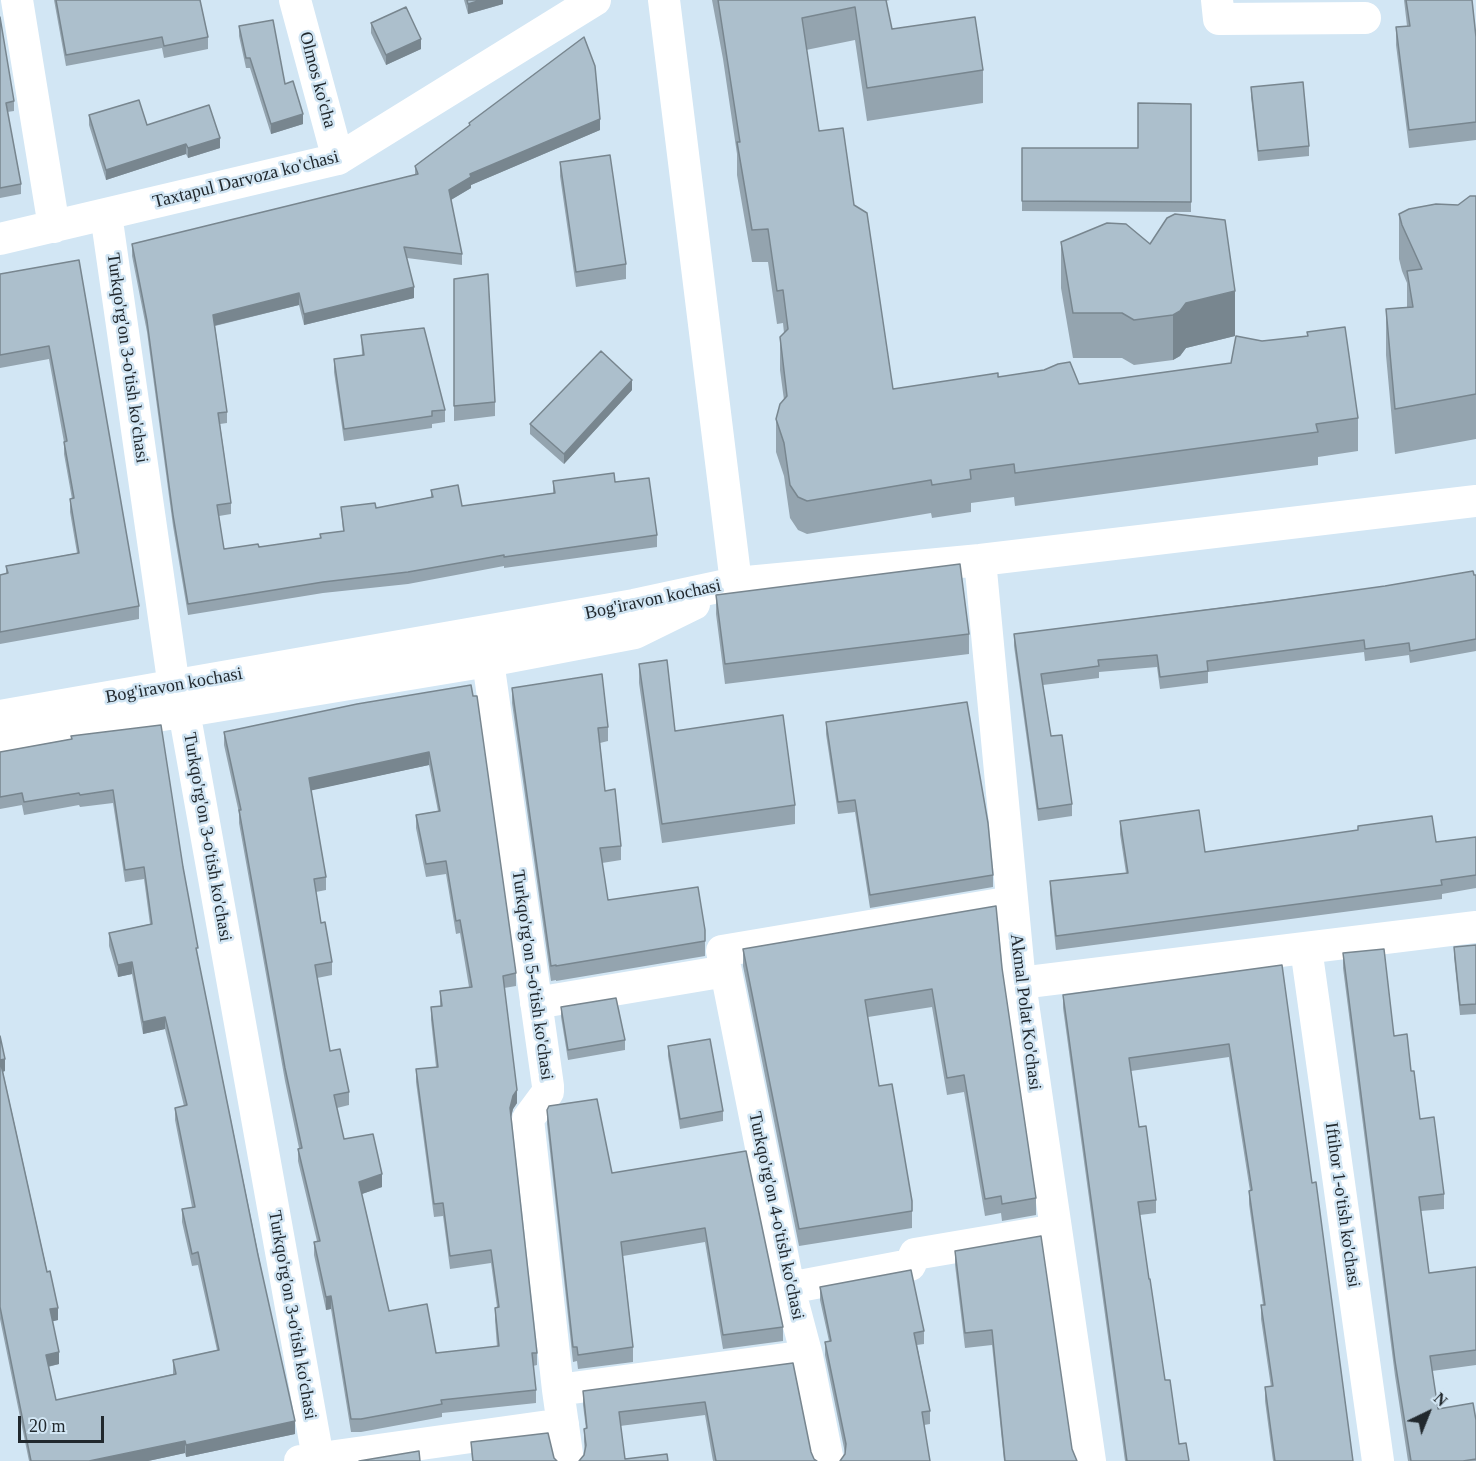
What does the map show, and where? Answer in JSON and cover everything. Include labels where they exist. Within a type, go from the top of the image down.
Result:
[{"type":"street","points":[[17,0],[54,226]]},
{"type":"street","name":"Olmos ko'cha","points":[[295,0],[338,159]]},
{"type":"street","name":"Taxtapul Darvoza ko'chasi","points":[[0,239],[338,159],[595,0]]},
{"type":"street","points":[[664,0],[736,583],[980,560],[1476,501]]},
{"type":"street","points":[[1217,0],[1219,19],[1365,18]]},
{"type":"street","name":"Turkqo'rg'on 3-o'tish ko'chasi","points":[[106,214],[179,699],[309,1460]]},
{"type":"street","name":"Akmal Polat Ko'chasi","points":[[980,560],[1020,983],[1090,1461]]},
{"type":"street","name":"Bog'iravon kochasi","points":[[0,716],[179,699],[488,661],[635,633],[736,583]]},
{"type":"street","name":"Bog'iravon kochasi","points":[[0,742],[179,699],[736,583]]},
{"type":"street","name":"Turkqo'rg'on 5-o'tish ko'chasi","points":[[488,661],[548,1092],[528,1119],[568,1461]]},
{"type":"street","points":[[536,1003],[724,961],[1012,902]]},
{"type":"street","points":[[1020,983],[1476,927]]},
{"type":"street","name":"Iftihor 1-o'tish ko'chasi","points":[[1306,948],[1378,1461]]},
{"type":"street","name":"Turkqo'rg'on 4-o'tish ko'chasi","points":[[724,961],[789,1288],[807,1356],[828,1461]]},
{"type":"street","points":[[789,1288],[910,1265],[915,1254],[1056,1230]]},
{"type":"street","points":[[558,1390],[807,1356]]},
{"type":"street","points":[[309,1460],[563,1424]]},
{"type":"building","points":[[56,0],[200,0],[208,37],[164,46],[162,37],[66,55]]},
{"type":"building","points":[[467,0],[481,0],[468,4]]},
{"type":"building","points":[[718,0],[886,0],[892,29],[975,17],[983,70],[867,88],[855,7],[802,18],[819,131],[843,128],[854,205],[867,213],[893,389],[998,373],[998,377],[1044,370],[1070,362],[1079,384],[1231,363],[1236,336],[1262,341],[1308,336],[1307,332],[1345,327],[1358,418],[1316,424],[1318,432],[1015,473],[1014,464],[970,470],[971,479],[932,485],[931,480],[807,501],[798,497],[790,485],[784,443],[776,419],[780,404],[787,396],[780,337],[788,329],[783,290],[777,291],[768,229],[752,230],[737,142],[740,142]]},
{"type":"building","points":[[1406,0],[1472,0],[1476,37],[1476,122],[1409,130],[1396,27],[1410,26]]},
{"type":"building","points":[[406,7],[421,39],[386,55],[371,23]]},
{"type":"building","points":[[0,17],[14,101],[6,103],[21,184],[0,188]]},
{"type":"building","points":[[273,20],[285,84],[293,81],[303,114],[271,124],[250,58],[246,58],[239,26]]},
{"type":"building","points":[[584,37],[595,66],[600,119],[470,174],[471,177],[449,190],[462,254],[404,247],[414,287],[304,314],[299,293],[213,315],[227,412],[218,413],[231,503],[217,505],[224,549],[258,544],[259,547],[321,538],[320,534],[344,531],[341,507],[375,503],[376,508],[433,497],[431,490],[458,485],[462,506],[555,493],[553,481],[614,473],[615,482],[649,478],[657,535],[504,557],[504,555],[408,572],[323,582],[188,604],[173,515],[147,321],[132,244],[418,174],[415,166]]},
{"type":"building","points":[[1303,82],[1309,146],[1258,151],[1251,87]]},
{"type":"building","points":[[139,100],[147,125],[209,105],[220,138],[188,148],[186,144],[106,170],[89,115]]},
{"type":"building","points":[[1138,103],[1191,104],[1191,202],[1022,201],[1022,148],[1138,148]]},
{"type":"building","points":[[610,155],[626,264],[576,272],[560,162]]},
{"type":"building","points":[[1470,196],[1476,196],[1476,394],[1395,409],[1386,309],[1413,307],[1407,271],[1422,269],[1399,214],[1409,209],[1436,204],[1458,205]]},
{"type":"building","points":[[1175,214],[1225,220],[1235,291],[1186,303],[1180,311],[1173,315],[1134,320],[1122,313],[1073,313],[1061,242],[1107,223],[1126,224],[1150,244],[1167,218]]},
{"type":"building","points":[[79,260],[139,606],[0,632],[0,575],[8,573],[6,566],[79,553],[70,499],[74,498],[64,442],[67,441],[49,346],[0,355],[0,274]]},
{"type":"building","points":[[488,274],[495,402],[454,406],[454,279]]},
{"type":"building","points":[[424,328],[445,410],[432,411],[432,416],[344,429],[334,359],[364,355],[361,335]]},
{"type":"building","points":[[601,351],[632,380],[564,454],[530,424]]},
{"type":"building","points":[[960,564],[969,634],[725,664],[716,595]]},
{"type":"building","points":[[1473,571],[1476,575],[1476,639],[1410,651],[1409,643],[1365,649],[1364,640],[1207,661],[1208,671],[1160,677],[1157,655],[1098,660],[1099,666],[1041,674],[1051,736],[1062,735],[1072,804],[1038,809],[1014,634],[1269,602]]},
{"type":"building","points":[[667,660],[675,731],[783,715],[795,805],[662,824],[639,664]]},
{"type":"building","points":[[602,674],[608,727],[598,728],[605,791],[615,789],[621,846],[600,848],[608,900],[698,887],[705,941],[551,966],[512,688]]},
{"type":"building","points":[[471,685],[473,696],[477,696],[516,973],[503,976],[517,1090],[510,1108],[537,1353],[532,1353],[536,1390],[441,1400],[442,1404],[351,1419],[331,1296],[326,1297],[314,1242],[320,1241],[298,1149],[302,1148],[285,1068],[239,810],[241,810],[224,732],[357,704]],"holes":[[[429,752],[440,811],[416,815],[426,864],[446,861],[456,921],[460,920],[472,987],[440,991],[442,1006],[431,1007],[438,1067],[416,1069],[434,1204],[443,1203],[450,1256],[491,1250],[499,1307],[495,1308],[499,1346],[436,1353],[427,1304],[389,1311],[359,1182],[382,1174],[373,1134],[344,1139],[334,1095],[349,1092],[340,1049],[330,1051],[315,965],[332,962],[325,922],[321,923],[314,879],[326,877],[309,778]]]},
{"type":"building","points":[[967,702],[988,823],[993,875],[870,895],[855,800],[838,802],[826,722]]},
{"type":"building","points":[[161,725],[198,948],[196,948],[258,1255],[295,1421],[186,1445],[185,1441],[89,1461],[31,1461],[0,1307],[0,1060],[47,1272],[50,1271],[58,1308],[50,1309],[59,1352],[46,1355],[56,1400],[176,1374],[173,1360],[219,1350],[198,1252],[192,1254],[182,1209],[195,1207],[175,1108],[187,1105],[165,1017],[143,1022],[132,962],[118,965],[109,933],[152,924],[144,867],[125,870],[113,790],[24,802],[22,793],[0,797],[0,752],[72,739],[71,736]]},
{"type":"building","points":[[1199,810],[1205,852],[1358,830],[1358,826],[1432,816],[1436,842],[1476,837],[1476,875],[1441,880],[1442,885],[1056,936],[1050,881],[1128,873],[1120,821]]},
{"type":"building","points":[[996,906],[1002,968],[1036,1198],[1002,1204],[1001,1196],[985,1199],[964,1075],[947,1078],[932,989],[865,1000],[879,1086],[892,1084],[912,1211],[799,1229],[743,949]]},
{"type":"building","points":[[1476,945],[1476,1004],[1460,1005],[1454,947]]},
{"type":"building","points":[[1384,949],[1394,1036],[1407,1034],[1420,1119],[1434,1117],[1444,1194],[1419,1197],[1429,1273],[1476,1267],[1476,1350],[1430,1356],[1438,1409],[1473,1403],[1476,1420],[1476,1459],[1411,1461],[1395,1361],[1343,953]]},
{"type":"building","points":[[1282,965],[1312,1183],[1316,1182],[1353,1461],[1275,1461],[1265,1387],[1273,1386],[1261,1305],[1265,1305],[1249,1191],[1252,1190],[1229,1044],[1129,1058],[1139,1127],[1146,1126],[1156,1200],[1138,1202],[1149,1279],[1165,1380],[1170,1380],[1179,1444],[1186,1443],[1189,1461],[1127,1461],[1063,995]]},
{"type":"building","points":[[616,998],[625,1040],[568,1050],[561,1007]]},
{"type":"building","points":[[0,1036],[5,1059],[0,1060]]},
{"type":"building","points":[[710,1039],[723,1111],[680,1119],[668,1046]]},
{"type":"building","points":[[597,1099],[612,1173],[746,1151],[783,1327],[723,1335],[705,1228],[621,1242],[633,1347],[578,1355],[577,1347],[573,1347],[547,1110],[549,1106]]},
{"type":"building","points":[[1041,1236],[1072,1449],[1077,1461],[1005,1461],[992,1330],[965,1333],[955,1251]]},
{"type":"building","points":[[911,1270],[924,1331],[914,1333],[930,1411],[922,1412],[930,1461],[840,1461],[845,1454],[846,1444],[825,1342],[831,1341],[820,1287]]},
{"type":"building","points":[[793,1363],[811,1452],[817,1461],[716,1461],[705,1402],[619,1412],[625,1459],[667,1454],[668,1461],[579,1461],[584,1455],[586,1445],[584,1429],[587,1428],[583,1391]]},
{"type":"building","points":[[548,1433],[554,1458],[557,1461],[473,1461],[471,1442]]},
{"type":"building","points":[[419,1451],[420,1461],[359,1461]]}]
